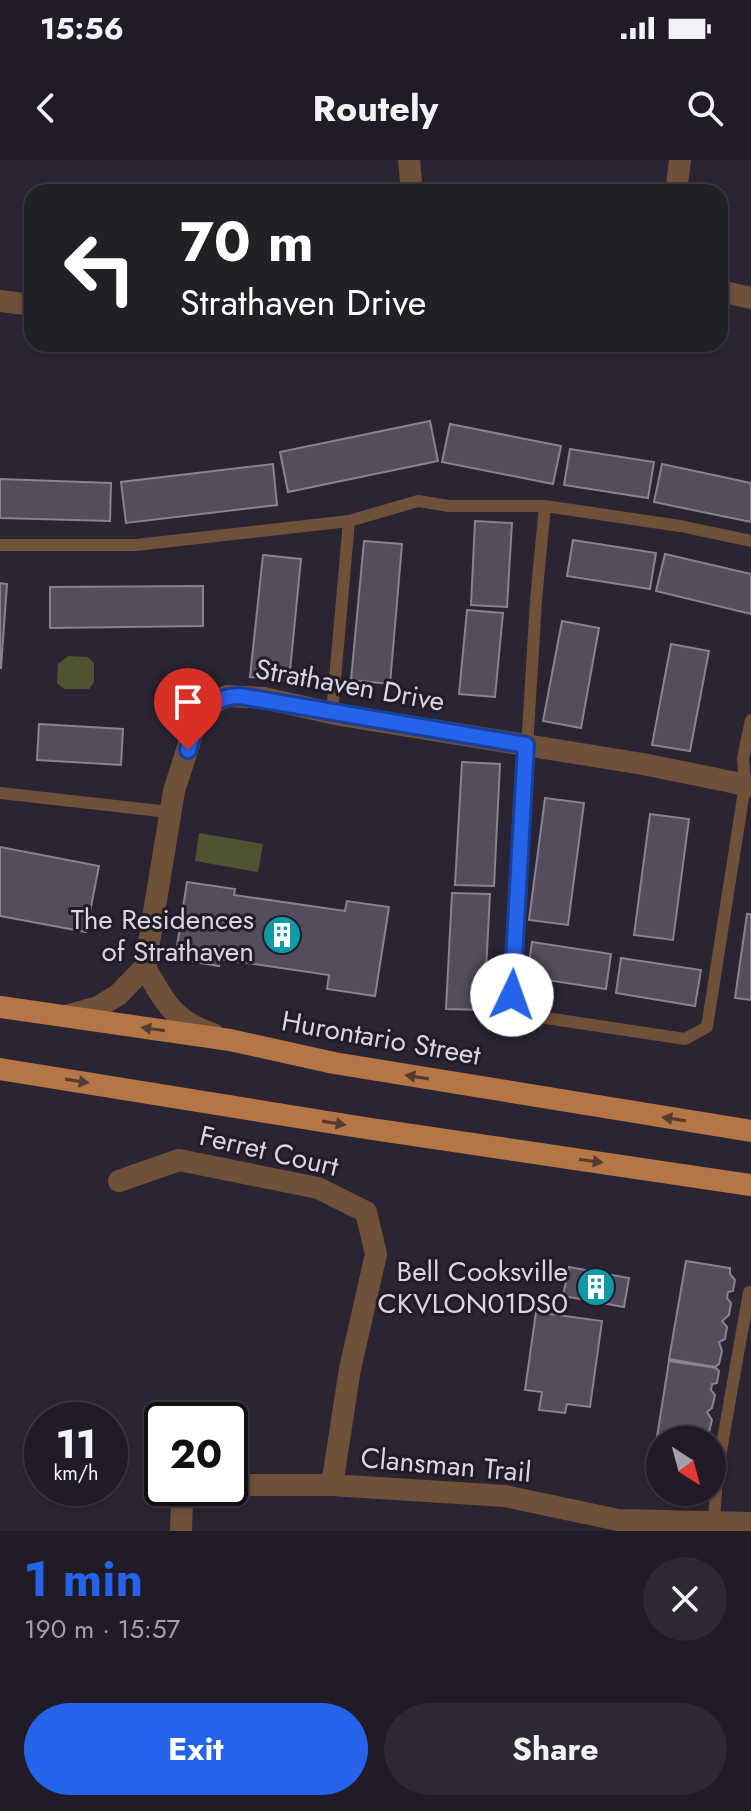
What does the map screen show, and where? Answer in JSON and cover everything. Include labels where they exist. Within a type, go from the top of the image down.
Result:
[{"type":"main road","name":"Hurontario Street","points":[[0,1007],[230,1040],[334,1063],[751,1131]]},
{"type":"main road","points":[[0,1069],[365,1128],[751,1185]]},
{"type":"street","points":[[409,160],[411,184]]},
{"type":"street","points":[[677,184],[680,160]]},
{"type":"street","points":[[728,293],[751,298]]},
{"type":"street","points":[[0,301],[24,304]]},
{"type":"street","name":"Strathaven Drive","points":[[145,967],[169,812],[196,722],[210,704],[227,696],[643,764],[748,786]]},
{"type":"street","points":[[65,1016],[98,1007],[118,995],[145,967],[169,1005],[189,1026],[230,1040]]},
{"type":"street","name":"Ferret Court","points":[[119,1181],[179,1160],[318,1188],[366,1212],[376,1254],[350,1369],[332,1485]]},
{"type":"street","name":"Clansman Trail","points":[[248,1485],[332,1485],[505,1496],[618,1520],[751,1523]]},
{"type":"street","points":[[181,1531],[182,1506]]},
{"type":"lane","points":[[0,545],[136,545],[349,521],[418,501],[449,506],[545,506],[680,526],[751,541]]},
{"type":"lane","points":[[545,506],[526,745],[512,995],[533,1016],[685,1039],[707,1027],[748,786],[743,758],[751,720]]},
{"type":"lane","points":[[332,713],[349,521]]},
{"type":"lane","points":[[0,793],[169,812]]},
{"type":"lane","points":[[714,1522],[717,1473],[749,1292]]},
{"type":"green space","points":[[68,656],[88,657],[94,663],[94,682],[89,689],[64,689],[57,683],[58,664]]},
{"type":"green space","points":[[199,833],[263,844],[258,872],[195,861]]},
{"type":"building","points":[[430,421],[438,461],[288,492],[280,452]]},
{"type":"building","points":[[450,424],[561,446],[553,484],[442,462]]},
{"type":"building","points":[[570,449],[654,462],[648,498],[564,485]]},
{"type":"building","points":[[273,464],[277,505],[126,523],[121,482]]},
{"type":"building","points":[[662,464],[751,483],[751,522],[654,502]]},
{"type":"building","points":[[0,479],[111,483],[110,521],[0,518]]},
{"type":"building","points":[[475,521],[512,523],[507,607],[471,605]]},
{"type":"building","points":[[573,540],[656,553],[650,589],[567,576]]},
{"type":"building","points":[[364,541],[402,544],[390,684],[351,680]]},
{"type":"building","points":[[665,554],[751,574],[751,614],[656,591]]},
{"type":"building","points":[[263,555],[301,559],[289,681],[250,677]]},
{"type":"building","points":[[0,583],[7,584],[1,668],[0,668]]},
{"type":"building","points":[[203,586],[203,626],[50,628],[50,587]]},
{"type":"building","points":[[467,610],[503,613],[495,697],[459,694]]},
{"type":"building","points":[[562,621],[599,628],[581,728],[543,721]]},
{"type":"building","points":[[671,644],[709,651],[690,751],[652,745]]},
{"type":"building","points":[[39,724],[123,729],[121,765],[37,760]]},
{"type":"building","points":[[462,762],[500,764],[494,886],[455,885]]},
{"type":"building","points":[[545,798],[584,803],[568,925],[529,920]]},
{"type":"building","points":[[650,814],[689,819],[673,940],[634,935]]},
{"type":"building","points":[[0,847],[99,866],[86,932],[0,916]]},
{"type":"building","name":"The Residences of Strathaven","points":[[187,882],[235,889],[234,895],[345,911],[347,901],[389,907],[375,996],[327,989],[329,975],[220,959],[219,966],[175,959]]},
{"type":"building","points":[[452,893],[490,894],[484,1010],[446,1009]]},
{"type":"building","points":[[747,914],[751,914],[751,1000],[735,998]]},
{"type":"building","points":[[532,942],[611,954],[606,989],[527,977]]},
{"type":"building","points":[[621,958],[701,970],[695,1006],[616,993]]},
{"type":"building","points":[[686,1261],[730,1268],[735,1280],[733,1291],[728,1292],[727,1298],[731,1303],[729,1315],[722,1321],[727,1327],[725,1339],[719,1342],[722,1351],[719,1364],[715,1367],[669,1359]]},
{"type":"building","name":"Bell Cooksville CKVLON01DS0","points":[[569,1267],[629,1278],[624,1307],[563,1296]]},
{"type":"building","points":[[536,1312],[602,1321],[590,1407],[567,1404],[565,1413],[539,1410],[542,1392],[525,1390]]},
{"type":"building","points":[[669,1361],[719,1371],[717,1383],[712,1384],[711,1390],[715,1395],[712,1408],[707,1412],[712,1420],[710,1426],[659,1426]]},
{"type":"place","name":"The Residences of Strathaven","points":[[282,935]]},
{"type":"place","name":"Bell Cooksville CKVLON01DS0","points":[[596,1287]]},
{"type":"route","points":[[188,750],[196,722],[210,704],[227,696],[264,698],[340,715],[526,745],[512,995]]}]
